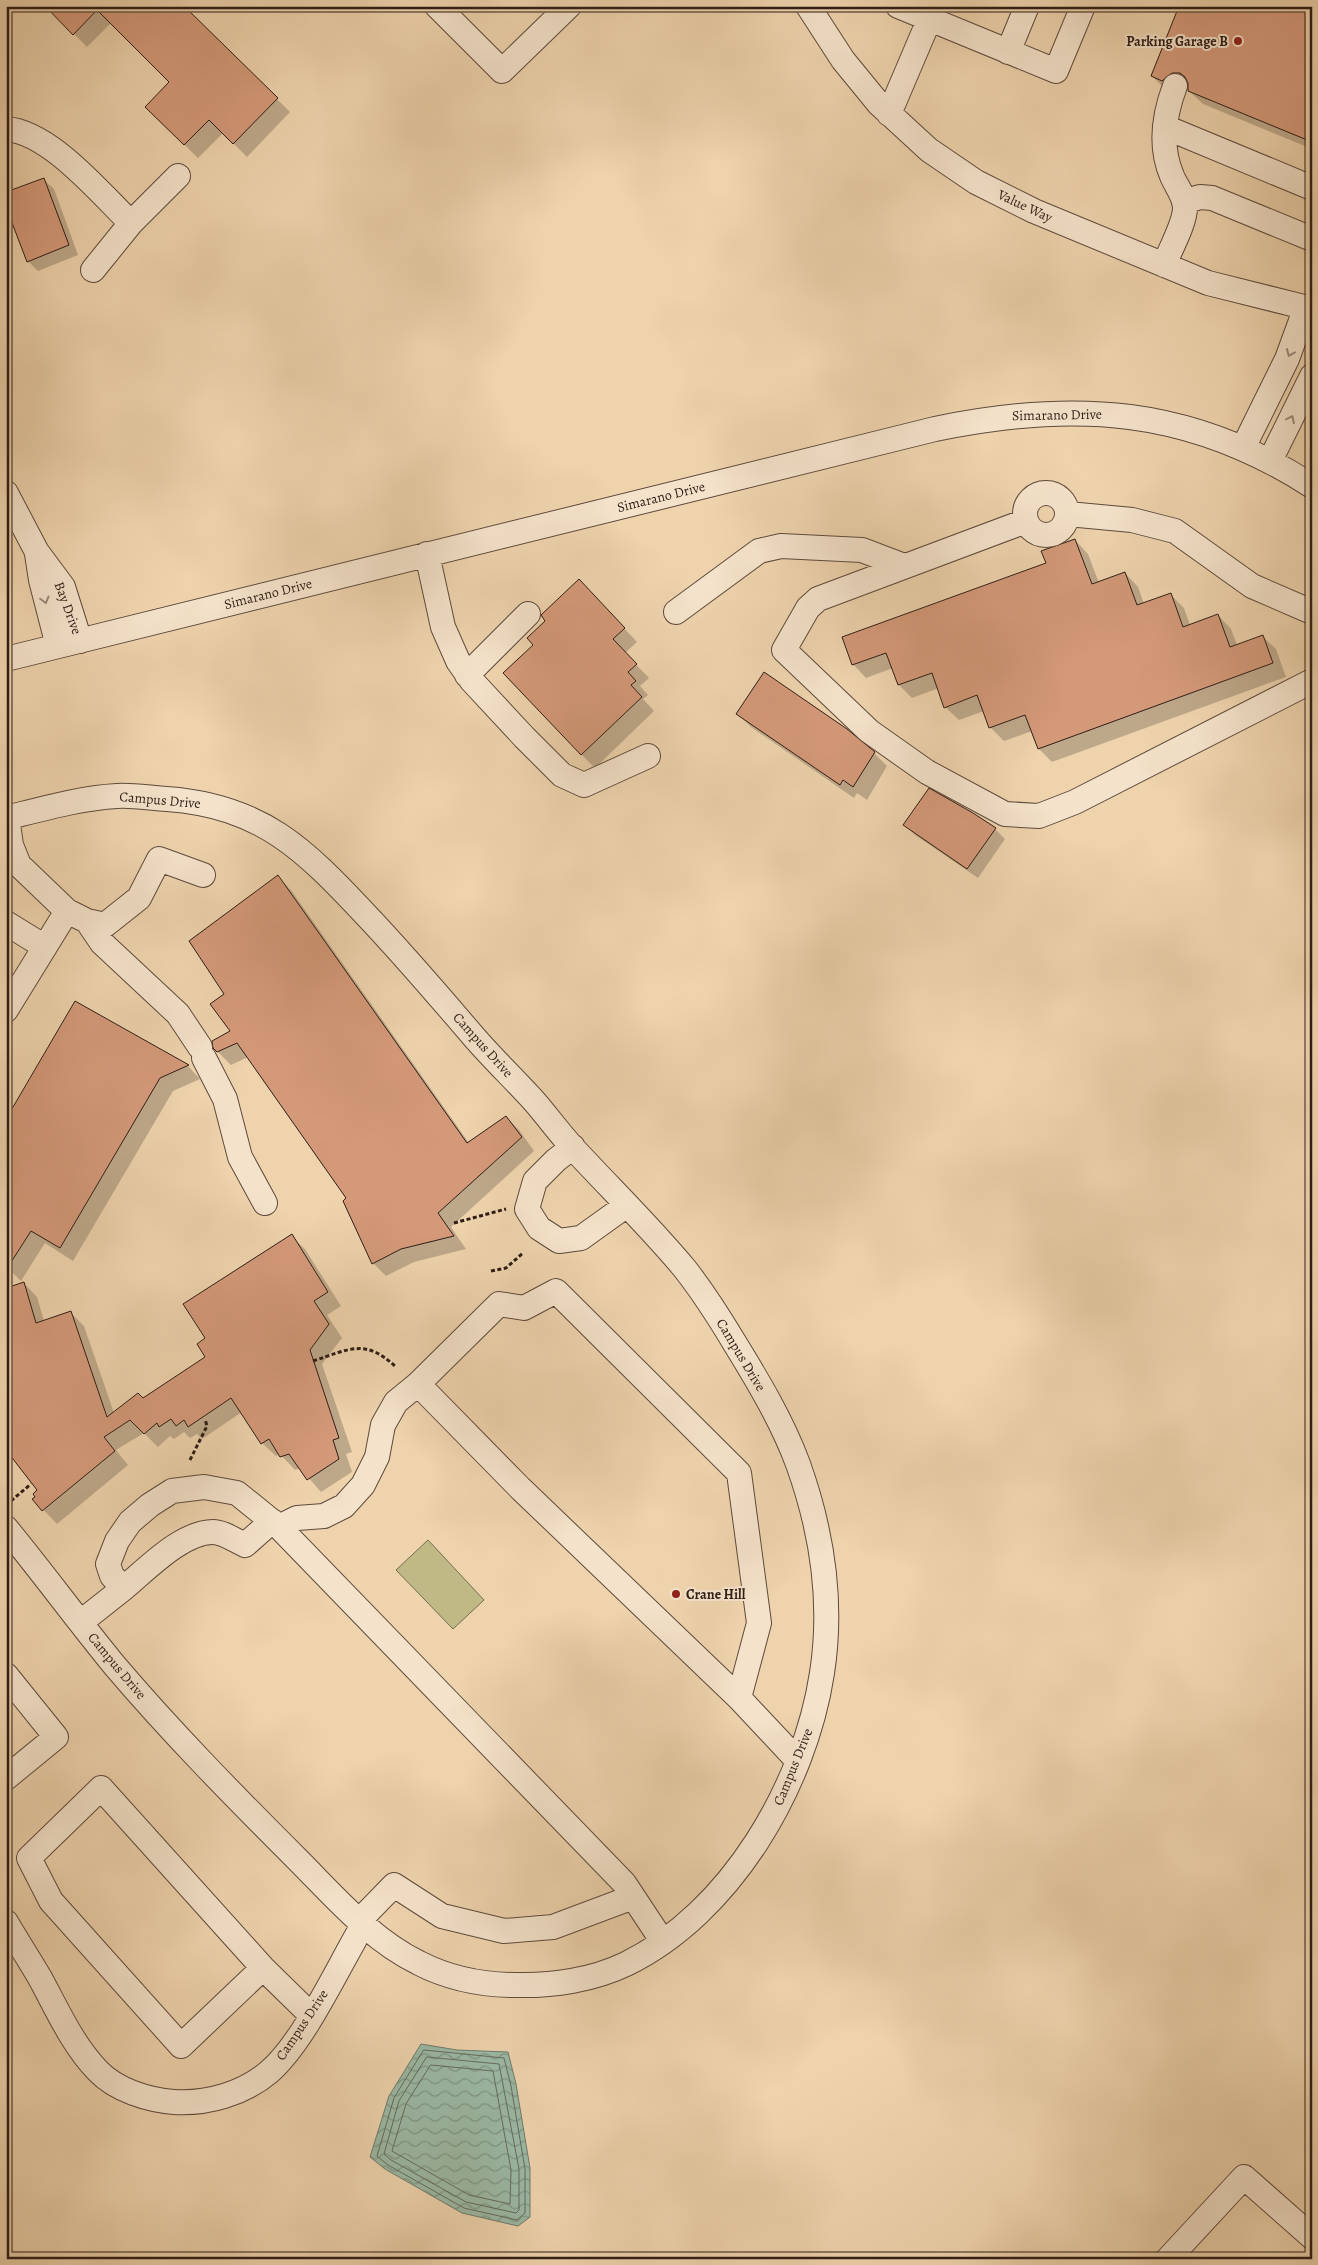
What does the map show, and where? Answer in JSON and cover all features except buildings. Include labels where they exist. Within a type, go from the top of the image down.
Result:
[{"type":"street","points":[[437,6],[502,71],[566,7]]},
{"type":"street","name":"Value Way","points":[[808,6],[833,47],[852,73],[889,114],[940,159],[989,190],[1034,211],[1218,287],[1309,308],[1287,359],[1243,448]]},
{"type":"street","points":[[898,6],[933,13],[1008,52],[1056,71],[1083,6]]},
{"type":"street","points":[[1008,52],[1027,6]]},
{"type":"street","points":[[889,114],[933,13]]},
{"type":"street","points":[[1164,266],[1182,218],[1184,202],[1167,161],[1164,145],[1166,110],[1175,86]]},
{"type":"street","points":[[1165,127],[1312,188]]},
{"type":"street","points":[[6,129],[27,133],[49,145],[131,223]]},
{"type":"street","points":[[93,270],[131,223],[178,176]]},
{"type":"street","points":[[1184,202],[1200,197],[1212,198],[1312,239]]},
{"type":"street","points":[[1270,462],[1312,376]]},
{"type":"street","name":"Simarano Drive","points":[[6,660],[427,554],[935,430],[1009,416],[1069,412],[1135,417],[1191,429],[1243,448],[1312,486]]},
{"type":"street","name":"Bay Drive","points":[[6,493],[37,552],[42,586],[69,644]]},
{"type":"street","points":[[1043,493],[1054,494],[1060,498],[1065,503],[1068,514],[1063,528],[1050,535],[1035,532],[1026,521],[1025,514],[1028,503],[1036,495],[1043,493]]},
{"type":"street","points":[[1068,514],[1126,520],[1174,531],[1252,586],[1312,612]]},
{"type":"street","points":[[1026,521],[818,599],[808,608],[784,650],[869,731],[928,772],[1005,814],[1039,816],[1075,802],[1312,681]]},
{"type":"street","points":[[676,612],[759,551],[782,546],[862,550],[904,566]]},
{"type":"street","points":[[427,554],[443,627],[449,645],[467,675],[562,775],[584,785],[648,756]]},
{"type":"street","points":[[467,675],[528,614]]},
{"type":"street","name":"Campus Drive","points":[[6,1528],[115,1665],[176,1734],[361,1923],[416,1962],[454,1976],[496,1985],[540,1986],[574,1980],[623,1966],[663,1942],[693,1917],[732,1875],[756,1844],[784,1795],[809,1735],[822,1675],[828,1617],[824,1568],[813,1509],[795,1457],[770,1403],[743,1357],[688,1272],[573,1147],[535,1102],[478,1042],[421,973],[370,918],[303,851],[276,832],[246,816],[219,807],[189,801],[122,795],[84,800],[7,817]]},
{"type":"street","points":[[7,817],[12,845],[19,865],[77,916],[102,943],[178,1014],[202,1052],[225,1099],[240,1157],[265,1203]]},
{"type":"street","points":[[77,916],[105,925],[121,914],[139,898],[159,859],[203,875]]},
{"type":"street","points":[[6,1010],[45,947],[77,916]]},
{"type":"street","points":[[6,923],[45,947]]},
{"type":"street","points":[[573,1147],[534,1181],[527,1208],[539,1228],[559,1241],[581,1238],[627,1205]]},
{"type":"street","points":[[81,1622],[163,1556],[196,1535],[215,1532],[245,1545],[276,1524],[297,1518],[324,1516],[344,1506],[363,1485],[377,1457],[383,1425],[396,1402],[418,1384],[499,1304],[524,1308],[556,1291],[739,1473],[759,1623],[739,1698]]},
{"type":"street","points":[[418,1384],[520,1488],[739,1698],[798,1761]]},
{"type":"street","points":[[124,1588],[112,1576],[108,1564],[117,1542],[130,1522],[150,1505],[172,1492],[204,1487],[237,1493],[276,1524],[624,1883],[663,1942]]},
{"type":"street","points":[[6,1675],[56,1737],[7,1775]]},
{"type":"street","points":[[263,1968],[181,2046],[51,1901],[29,1858],[101,1788],[263,1968],[311,2015]]},
{"type":"street","points":[[361,1923],[394,1886],[442,1916],[504,1931],[553,1927],[633,1897]]},
{"type":"street","name":"Campus Drive","points":[[6,1922],[83,2053],[98,2072],[113,2083],[146,2097],[163,2101],[197,2103],[232,2093],[270,2071],[283,2056],[311,2015],[361,1923]]},
{"type":"street","points":[[1168,2259],[1244,2177],[1312,2236]]},
{"type":"path","points":[[454,1223],[514,1207]]},
{"type":"path","points":[[491,1271],[506,1268],[523,1253]]},
{"type":"path","points":[[313,1361],[365,1347],[384,1356],[396,1367]]},
{"type":"path","points":[[190,1460],[207,1426],[205,1419]]},
{"type":"path","points":[[6,1505],[31,1484]]},
{"type":"shaded area","points":[[428,1540],[484,1600],[453,1629],[396,1570]]},
{"type":"water","points":[[421,2044],[457,2050],[508,2052],[516,2084],[530,2168],[530,2217],[518,2226],[462,2213],[385,2169],[370,2157],[389,2096]]},
{"type":"place","name":"Parking Garage B","points":[[1238,41]]},
{"type":"place","name":"Crane Hill","points":[[676,1594]]}]
